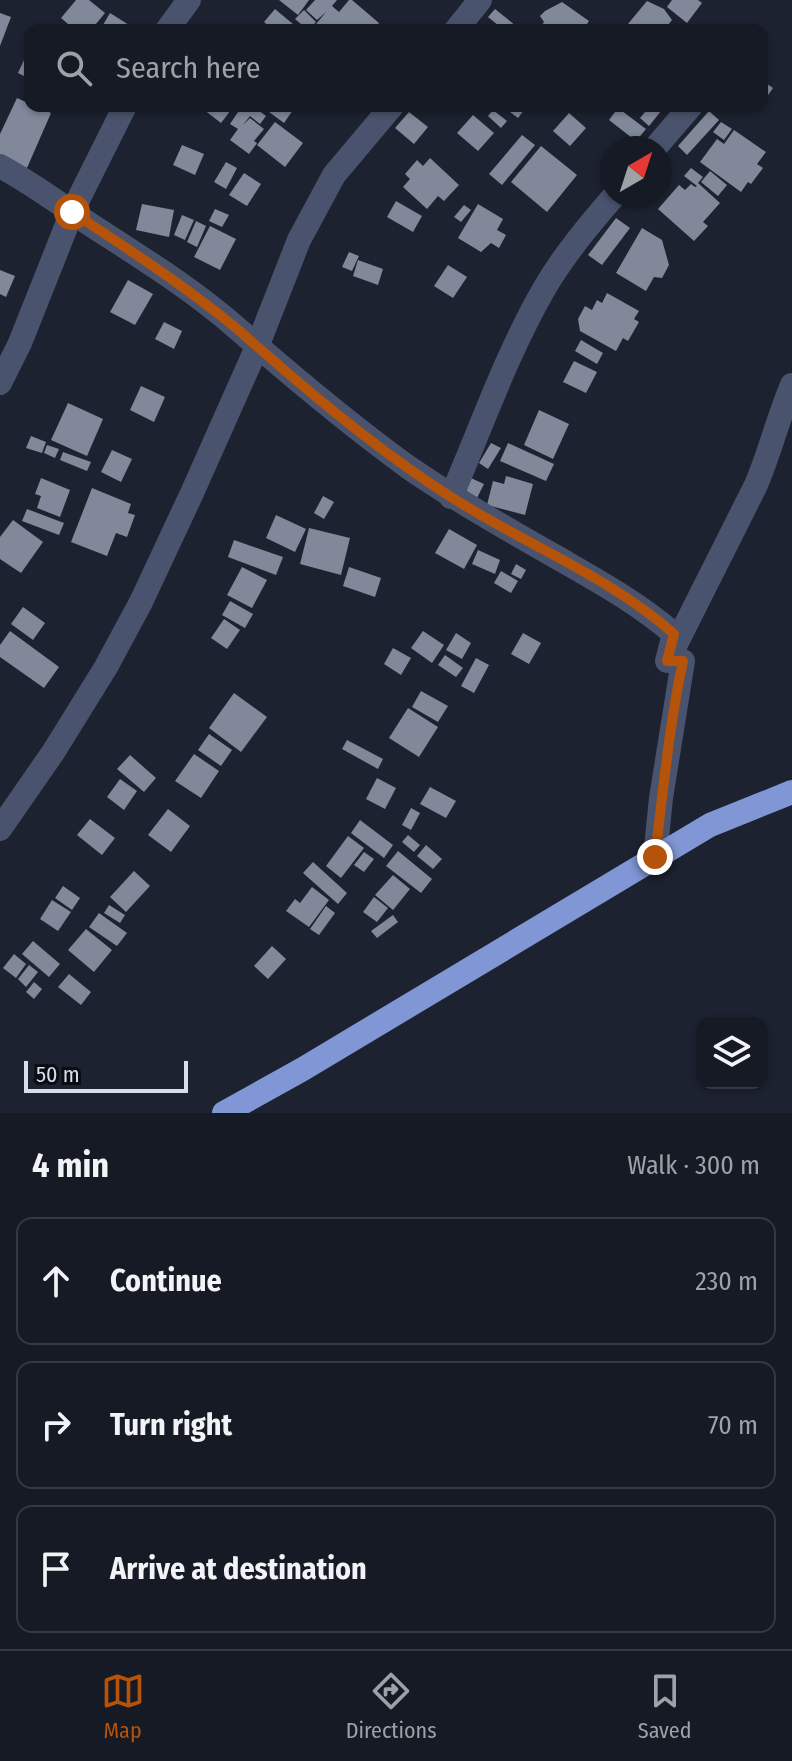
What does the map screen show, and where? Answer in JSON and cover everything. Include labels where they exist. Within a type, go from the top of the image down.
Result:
[{"type":"highway","points":[[224,1113],[303,1069],[710,825],[792,792]]},
{"type":"street","points":[[171,24],[189,0]]},
{"type":"street","points":[[461,24],[480,0]]},
{"type":"street","points":[[0,383],[20,343],[72,212],[122,112]]},
{"type":"street","points":[[0,829],[54,751],[106,667],[141,602],[257,347],[299,240],[334,175],[387,112]]},
{"type":"street","points":[[665,136],[686,112]]},
{"type":"street","points":[[0,166],[31,182],[158,269],[238,329],[345,420],[451,497],[650,613],[674,634],[667,661]]},
{"type":"street","points":[[451,497],[502,375],[545,288],[604,208]]},
{"type":"street","points":[[667,661],[756,485],[792,385]]},
{"type":"street","points":[[655,857],[661,798],[683,661],[667,661]]},
{"type":"building","points":[[76,0],[89,0],[105,13],[96,24],[68,24],[61,18]]},
{"type":"building","points":[[279,0],[309,0],[298,15]]},
{"type":"building","points":[[315,0],[337,0],[332,6],[339,12],[352,0],[379,23],[316,24],[326,12],[317,20],[306,10]]},
{"type":"building","points":[[672,0],[698,0],[702,3],[687,23],[667,7]]},
{"type":"building","points":[[647,1],[664,9],[672,20],[669,24],[628,24]]},
{"type":"building","points":[[562,2],[589,21],[587,24],[542,24],[540,16]]},
{"type":"building","points":[[275,9],[293,24],[266,24],[264,22]]},
{"type":"building","points":[[495,9],[514,24],[497,24],[488,17]]},
{"type":"building","points":[[304,10],[316,22],[301,24],[295,19]]},
{"type":"building","points":[[0,13],[11,17],[0,46]]},
{"type":"building","points":[[110,13],[127,24],[104,24]]},
{"type":"building","points":[[24,60],[24,76],[18,73]]},
{"type":"building","points":[[17,98],[24,101],[24,112],[51,113],[27,168],[0,156],[0,134]]},
{"type":"building","points":[[207,112],[229,112],[221,123]]},
{"type":"building","points":[[238,112],[261,112],[266,116],[260,124],[250,116],[243,125],[250,118],[264,129],[254,141],[257,143],[249,154],[230,140],[238,129],[230,124]]},
{"type":"building","points":[[269,112],[292,112],[284,123]]},
{"type":"building","points":[[409,112],[428,127],[414,144],[395,128]]},
{"type":"building","points":[[496,112],[507,121],[501,128],[488,116]]},
{"type":"building","points":[[615,112],[623,112],[646,129],[640,136],[630,136],[609,120]]},
{"type":"building","points":[[645,112],[660,112],[649,126],[640,118]]},
{"type":"building","points":[[708,112],[719,120],[687,155],[678,146]]},
{"type":"building","points":[[569,113],[586,128],[570,146],[553,131]]},
{"type":"building","points":[[473,115],[494,133],[478,151],[457,133]]},
{"type":"building","points":[[275,122],[303,143],[285,167],[257,145]]},
{"type":"building","points":[[721,122],[732,129],[724,140],[713,132]]},
{"type":"building","points":[[734,130],[766,152],[757,164],[763,168],[741,192],[700,162],[717,139],[724,144]]},
{"type":"building","points":[[522,135],[535,145],[502,185],[489,174]]},
{"type":"building","points":[[182,145],[204,154],[195,175],[173,165]]},
{"type":"building","points":[[541,146],[577,175],[547,212],[511,182]]},
{"type":"building","points":[[430,158],[459,185],[444,201],[438,196],[427,209],[403,187],[410,179],[405,174],[417,160],[423,166]]},
{"type":"building","points":[[226,162],[237,168],[226,189],[214,182]]},
{"type":"building","points":[[691,168],[703,177],[698,183],[720,203],[703,222],[708,226],[694,241],[658,209],[672,208],[672,193],[679,185],[685,190],[691,184],[697,186],[684,176]]},
{"type":"building","points":[[710,171],[727,185],[718,196],[701,182]]},
{"type":"building","points":[[244,173],[261,184],[247,206],[229,195]]},
{"type":"building","points":[[396,201],[422,216],[413,232],[387,217]]},
{"type":"building","points":[[142,204],[174,210],[169,237],[136,230]]},
{"type":"building","points":[[478,204],[503,219],[497,230],[506,235],[499,248],[491,243],[481,252],[458,238]]},
{"type":"building","points":[[464,205],[471,210],[461,222],[454,217]]},
{"type":"building","points":[[215,209],[229,215],[222,227],[209,221]]},
{"type":"building","points":[[182,215],[194,220],[185,240],[174,235]]},
{"type":"building","points":[[616,218],[630,228],[602,265],[588,255]]},
{"type":"building","points":[[196,221],[206,226],[197,247],[187,242]]},
{"type":"building","points":[[210,226],[236,239],[220,270],[194,257]]},
{"type":"building","points":[[642,228],[662,240],[669,265],[662,278],[654,277],[646,291],[616,273]]},
{"type":"building","points":[[349,252],[359,256],[352,271],[342,267]]},
{"type":"building","points":[[358,260],[383,269],[378,285],[353,276]]},
{"type":"building","points":[[448,265],[467,277],[453,298],[434,286]]},
{"type":"building","points":[[0,270],[15,276],[6,297],[0,294]]},
{"type":"building","points":[[128,280],[153,294],[135,325],[110,312]]},
{"type":"building","points":[[607,293],[639,311],[634,319],[639,322],[628,341],[623,338],[616,351],[580,331],[578,319],[585,306],[592,310],[597,300],[602,303]]},
{"type":"building","points":[[164,322],[182,331],[174,349],[155,339]]},
{"type":"building","points":[[581,340],[603,353],[597,364],[575,351]]},
{"type":"building","points":[[574,361],[597,372],[586,393],[563,382]]},
{"type":"building","points":[[141,386],[165,397],[154,422],[130,410]]},
{"type":"building","points":[[68,403],[103,419],[87,456],[51,440]]},
{"type":"building","points":[[539,410],[569,424],[553,459],[524,445]]},
{"type":"building","points":[[31,436],[46,442],[42,453],[26,448]]},
{"type":"building","points":[[491,443],[501,448],[488,469],[479,463]]},
{"type":"building","points":[[508,443],[554,464],[546,481],[500,461]]},
{"type":"building","points":[[47,445],[59,449],[55,458],[44,453]]},
{"type":"building","points":[[112,450],[132,459],[121,482],[101,472]]},
{"type":"building","points":[[63,452],[91,462],[87,471],[60,460]]},
{"type":"building","points":[[506,476],[533,484],[525,515],[487,505],[493,481],[504,484]]},
{"type":"building","points":[[41,478],[70,490],[60,517],[37,508],[41,496],[35,494]]},
{"type":"building","points":[[471,478],[484,484],[475,502],[462,496]]},
{"type":"building","points":[[92,488],[131,504],[128,513],[135,515],[127,537],[116,533],[107,556],[71,542]]},
{"type":"building","points":[[323,496],[334,502],[324,519],[314,513]]},
{"type":"building","points":[[27,509],[64,523],[59,535],[22,521]]},
{"type":"building","points":[[276,515],[306,529],[295,552],[266,538]]},
{"type":"building","points":[[13,520],[43,542],[21,573],[0,559],[0,537]]},
{"type":"building","points":[[309,528],[350,538],[341,575],[300,564]]},
{"type":"building","points":[[449,529],[477,545],[464,569],[435,553]]},
{"type":"building","points":[[234,540],[283,557],[276,575],[228,557]]},
{"type":"building","points":[[478,550],[500,560],[495,574],[472,564]]},
{"type":"building","points":[[516,564],[526,570],[521,579],[511,574]]},
{"type":"building","points":[[242,567],[267,580],[252,608],[227,595]]},
{"type":"building","points":[[349,567],[381,578],[375,597],[343,586]]},
{"type":"building","points":[[501,571],[518,581],[511,593],[494,583]]},
{"type":"building","points":[[230,601],[253,614],[245,628],[222,615]]},
{"type":"building","points":[[23,607],[45,623],[33,640],[11,624]]},
{"type":"building","points":[[224,619],[240,630],[227,649],[211,638]]},
{"type":"building","points":[[10,631],[59,667],[44,688],[0,657],[0,645]]},
{"type":"building","points":[[423,631],[444,645],[432,663],[411,648]]},
{"type":"building","points":[[456,633],[471,643],[462,659],[446,650]]},
{"type":"building","points":[[523,633],[541,643],[529,664],[511,654]]},
{"type":"building","points":[[393,648],[411,658],[401,675],[384,664]]},
{"type":"building","points":[[445,655],[463,668],[456,677],[438,665]]},
{"type":"building","points":[[476,658],[489,665],[474,693],[461,686]]},
{"type":"building","points":[[421,691],[448,706],[438,722],[412,707]]},
{"type":"building","points":[[234,693],[267,717],[241,752],[209,728]]},
{"type":"building","points":[[408,708],[438,727],[419,757],[389,738]]},
{"type":"building","points":[[209,734],[232,750],[221,766],[198,750]]},
{"type":"building","points":[[347,740],[383,759],[378,769],[342,749]]},
{"type":"building","points":[[194,754],[219,771],[201,798],[175,781]]},
{"type":"building","points":[[130,755],[156,778],[144,792],[117,769]]},
{"type":"building","points":[[377,778],[396,788],[385,809],[366,799]]},
{"type":"building","points":[[120,779],[137,791],[124,810],[107,797]]},
{"type":"building","points":[[430,787],[456,801],[446,818],[420,804]]},
{"type":"building","points":[[411,808],[420,813],[411,830],[402,825]]},
{"type":"building","points":[[168,809],[190,826],[171,852],[148,835]]},
{"type":"building","points":[[90,819],[115,838],[102,855],[77,835]]},
{"type":"building","points":[[360,820],[393,845],[384,858],[351,833]]},
{"type":"building","points":[[408,835],[420,845],[414,852],[402,842]]},
{"type":"building","points":[[348,836],[364,848],[341,878],[326,866]]},
{"type":"building","points":[[426,845],[442,859],[433,869],[417,856]]},
{"type":"building","points":[[398,851],[432,879],[421,893],[386,866]]},
{"type":"building","points":[[364,852],[374,859],[364,872],[354,865]]},
{"type":"building","points":[[313,862],[347,893],[338,904],[303,873]]},
{"type":"building","points":[[134,871],[150,886],[126,912],[110,897]]},
{"type":"building","points":[[393,875],[410,889],[393,910],[375,895]]},
{"type":"building","points":[[63,886],[80,898],[72,910],[55,898]]},
{"type":"building","points":[[312,887],[329,900],[309,927],[286,911],[295,899],[300,903]]},
{"type":"building","points":[[374,897],[388,908],[377,922],[363,912]]},
{"type":"building","points":[[52,900],[71,912],[58,931],[40,919]]},
{"type":"building","points":[[109,905],[125,915],[120,923],[104,913]]},
{"type":"building","points":[[326,906],[335,913],[319,935],[310,929]]},
{"type":"building","points":[[99,913],[127,933],[117,946],[89,927]]},
{"type":"building","points":[[393,915],[398,922],[377,938],[371,931]]},
{"type":"building","points":[[86,929],[112,950],[94,972],[68,950]]},
{"type":"building","points":[[33,941],[60,964],[49,977],[22,954]]},
{"type":"building","points":[[272,946],[286,959],[268,979],[254,966]]},
{"type":"building","points":[[14,954],[26,964],[16,978],[3,968]]},
{"type":"building","points":[[29,965],[38,972],[26,987],[18,979]]},
{"type":"building","points":[[69,974],[91,992],[81,1005],[58,987]]},
{"type":"building","points":[[34,982],[42,989],[34,999],[26,992]]},
{"type":"route","points":[[72,212],[158,269],[238,329],[345,420],[451,497],[615,591],[650,613],[674,634],[667,661],[683,661],[661,798],[655,857]]}]
